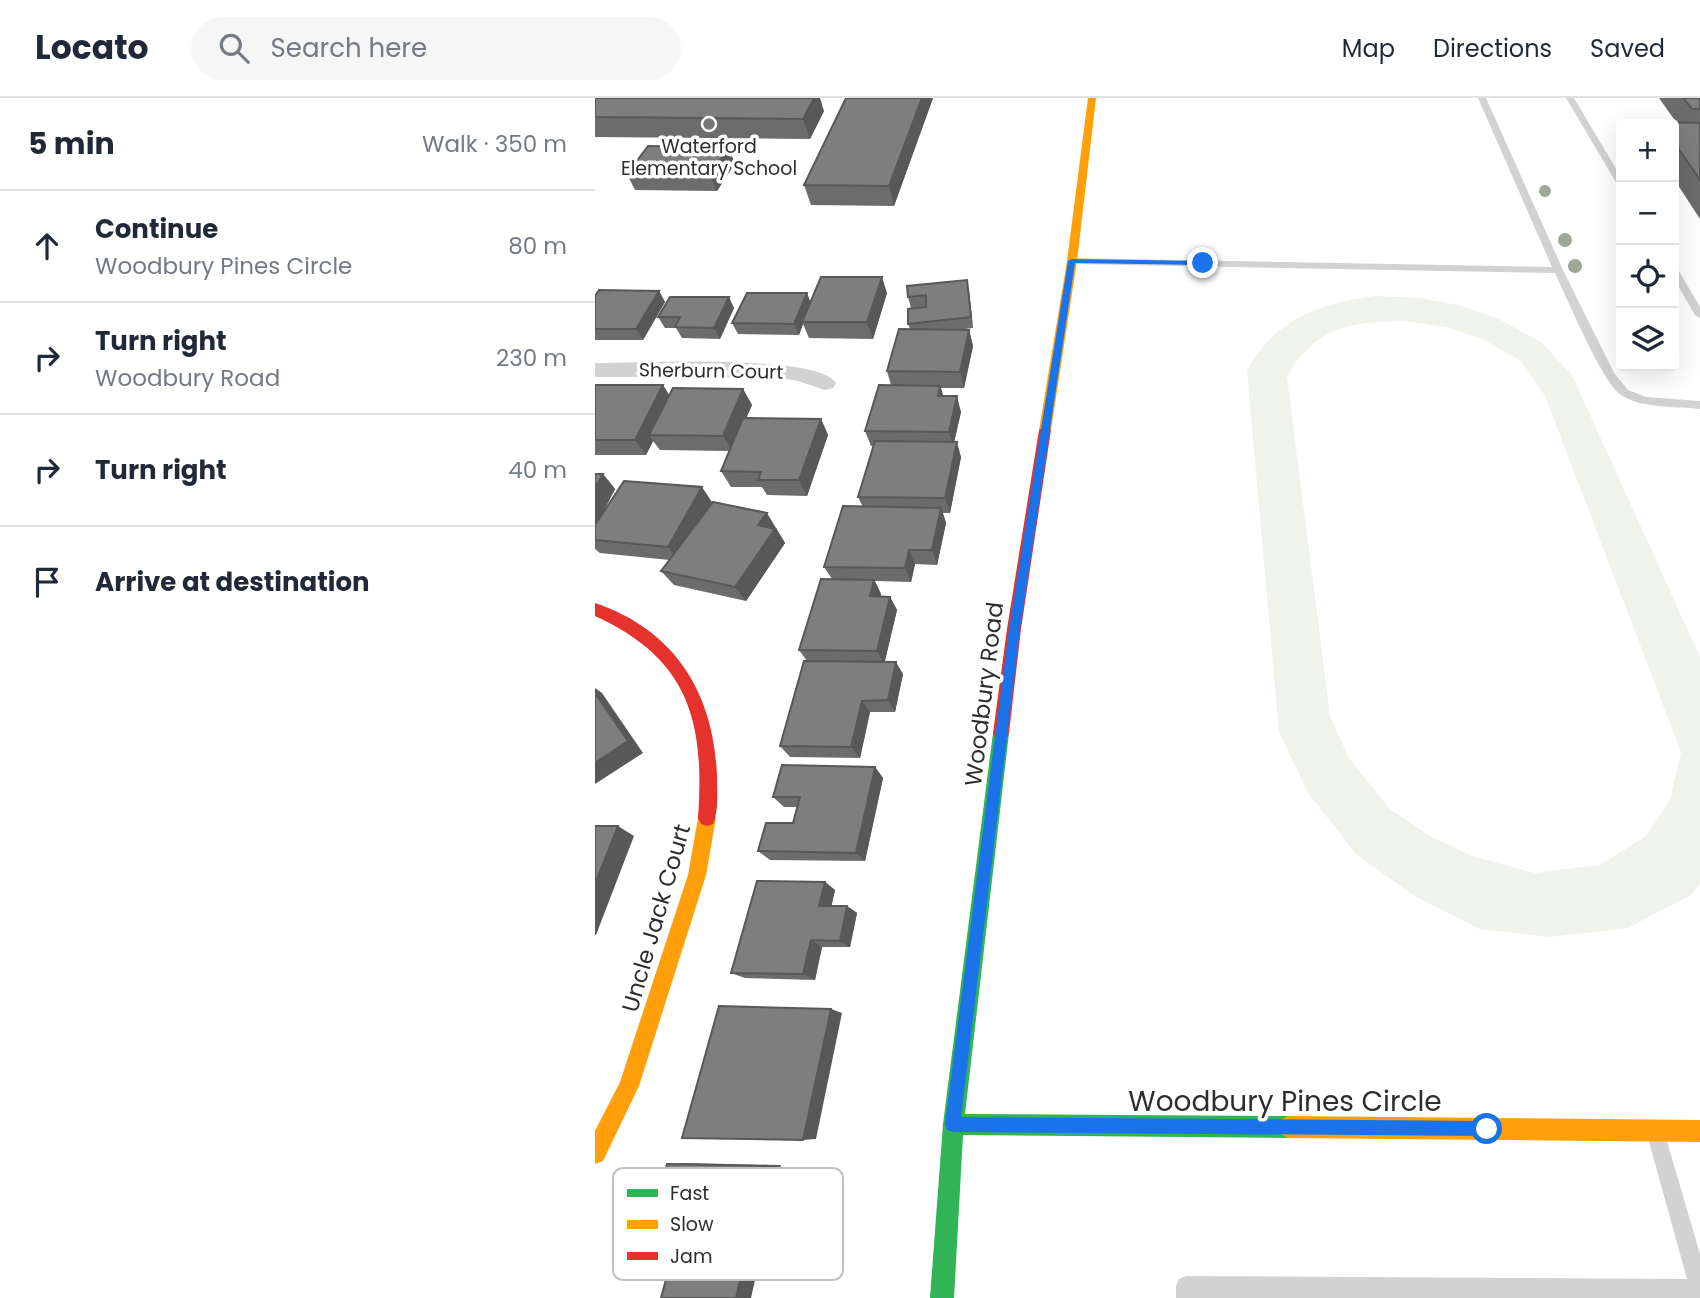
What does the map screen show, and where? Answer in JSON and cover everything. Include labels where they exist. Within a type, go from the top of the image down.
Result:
[{"type":"street","name":"Woodbury Road","points":[[942,1298],[953,1124],[1014,629],[1072,261],[1092,98]]},
{"type":"street","name":"Sherburn Court","points":[[595,370],[774,370],[802,374],[825,383]]},
{"type":"street","name":"Uncle Jack Court","points":[[595,609],[642,633],[662,651],[677,670],[691,692],[708,738],[712,789],[697,875],[629,1086],[595,1153]]},
{"type":"street","name":"Woodbury Pines Circle","points":[[953,1124],[1700,1130]]},
{"type":"lane","points":[[1482,98],[1558,270],[1609,374],[1624,392],[1644,400],[1695,405]]},
{"type":"lane","points":[[1570,98],[1620,182]]},
{"type":"lane","points":[[1072,261],[1558,270]]},
{"type":"lane","points":[[1679,279],[1700,315]]},
{"type":"lane","points":[[1186,1298],[1185,1286],[1700,1289],[1655,1130]]},
{"type":"shaded area","points":[[1375,296],[1419,298],[1459,305],[1499,319],[1541,342],[1572,375],[1700,657],[1700,884],[1691,895],[1628,928],[1550,937],[1479,929],[1413,895],[1356,854],[1308,793],[1279,732],[1247,371],[1258,353],[1285,326],[1317,309]],"holes":[[[1404,321],[1447,327],[1482,339],[1521,361],[1545,396],[1681,752],[1670,800],[1646,836],[1600,865],[1535,873],[1472,856],[1428,835],[1390,809],[1349,758],[1330,716],[1287,376],[1310,346],[1337,330],[1367,323]]]},
{"type":"building","points":[[595,98],[814,98],[803,119],[595,117]]},
{"type":"building","points":[[846,98],[922,98],[889,186],[804,185]]},
{"type":"building","points":[[1683,98],[1700,98],[1700,109],[1692,109]]},
{"type":"building","points":[[1679,122],[1700,123],[1700,180],[1679,149]]},
{"type":"building","points":[[648,146],[728,147],[710,175],[627,174]]},
{"type":"building","points":[[821,277],[882,277],[867,322],[802,322]]},
{"type":"building","points":[[967,280],[971,317],[908,324],[908,309],[926,307],[926,295],[908,297],[907,286]]},
{"type":"building","points":[[599,290],[659,291],[636,329],[595,329],[595,296]]},
{"type":"building","points":[[747,293],[807,293],[794,324],[732,323]]},
{"type":"building","points":[[670,297],[729,297],[714,328],[675,327],[680,317],[658,317]]},
{"type":"building","points":[[899,329],[969,330],[960,372],[887,371]]},
{"type":"building","points":[[595,385],[663,385],[635,440],[595,440]]},
{"type":"building","points":[[879,385],[940,386],[938,396],[957,396],[949,432],[865,431]]},
{"type":"building","points":[[673,388],[743,389],[723,436],[649,435]]},
{"type":"building","points":[[743,418],[821,419],[799,480],[758,480],[761,472],[721,471]]},
{"type":"building","points":[[875,441],[957,442],[945,498],[858,497]]},
{"type":"building","points":[[595,474],[603,474],[595,488]]},
{"type":"building","points":[[624,481],[702,487],[668,547],[595,540],[595,525]]},
{"type":"building","points":[[713,502],[767,513],[758,525],[775,529],[735,587],[661,571]]},
{"type":"building","points":[[843,506],[941,508],[932,550],[909,550],[905,568],[824,567]]},
{"type":"building","points":[[821,579],[874,580],[870,596],[890,597],[877,651],[799,650]]},
{"type":"building","points":[[804,661],[896,662],[888,700],[862,701],[851,747],[780,746]]},
{"type":"building","points":[[595,693],[628,741],[595,763]]},
{"type":"building","points":[[782,765],[875,767],[856,853],[758,851],[766,823],[793,823],[800,797],[773,797]]},
{"type":"building","points":[[595,826],[618,826],[595,884]]},
{"type":"building","points":[[757,881],[825,882],[819,906],[847,906],[840,941],[811,940],[803,974],[731,973]]},
{"type":"building","points":[[719,1006],[831,1009],[803,1140],[682,1138]]},
{"type":"building","points":[[667,1164],[766,1166],[766,1168],[666,1168]]},
{"type":"building","points":[[666,1280],[740,1280],[736,1298],[661,1298]]},
{"type":"traffic: fast","points":[[942,1298],[953,1124],[1001,733]]},
{"type":"traffic: fast","points":[[953,1124],[1288,1127]]},
{"type":"traffic: slow","points":[[1045,430],[1072,261],[1092,98]]},
{"type":"traffic: slow","points":[[595,1153],[629,1086],[697,875],[707,818]]},
{"type":"traffic: slow","points":[[1288,1127],[1700,1131]]},
{"type":"traffic: jam","points":[[1001,733],[1045,430]]},
{"type":"traffic: jam","points":[[595,609],[620,620],[657,644],[675,664],[688,687],[705,737],[709,791],[707,818]]},
{"type":"place","name":"Waterford Elementary School","points":[[709,124]]},
{"type":"route","points":[[1203,263],[1072,261],[1014,629],[953,1124],[1487,1129]]}]
